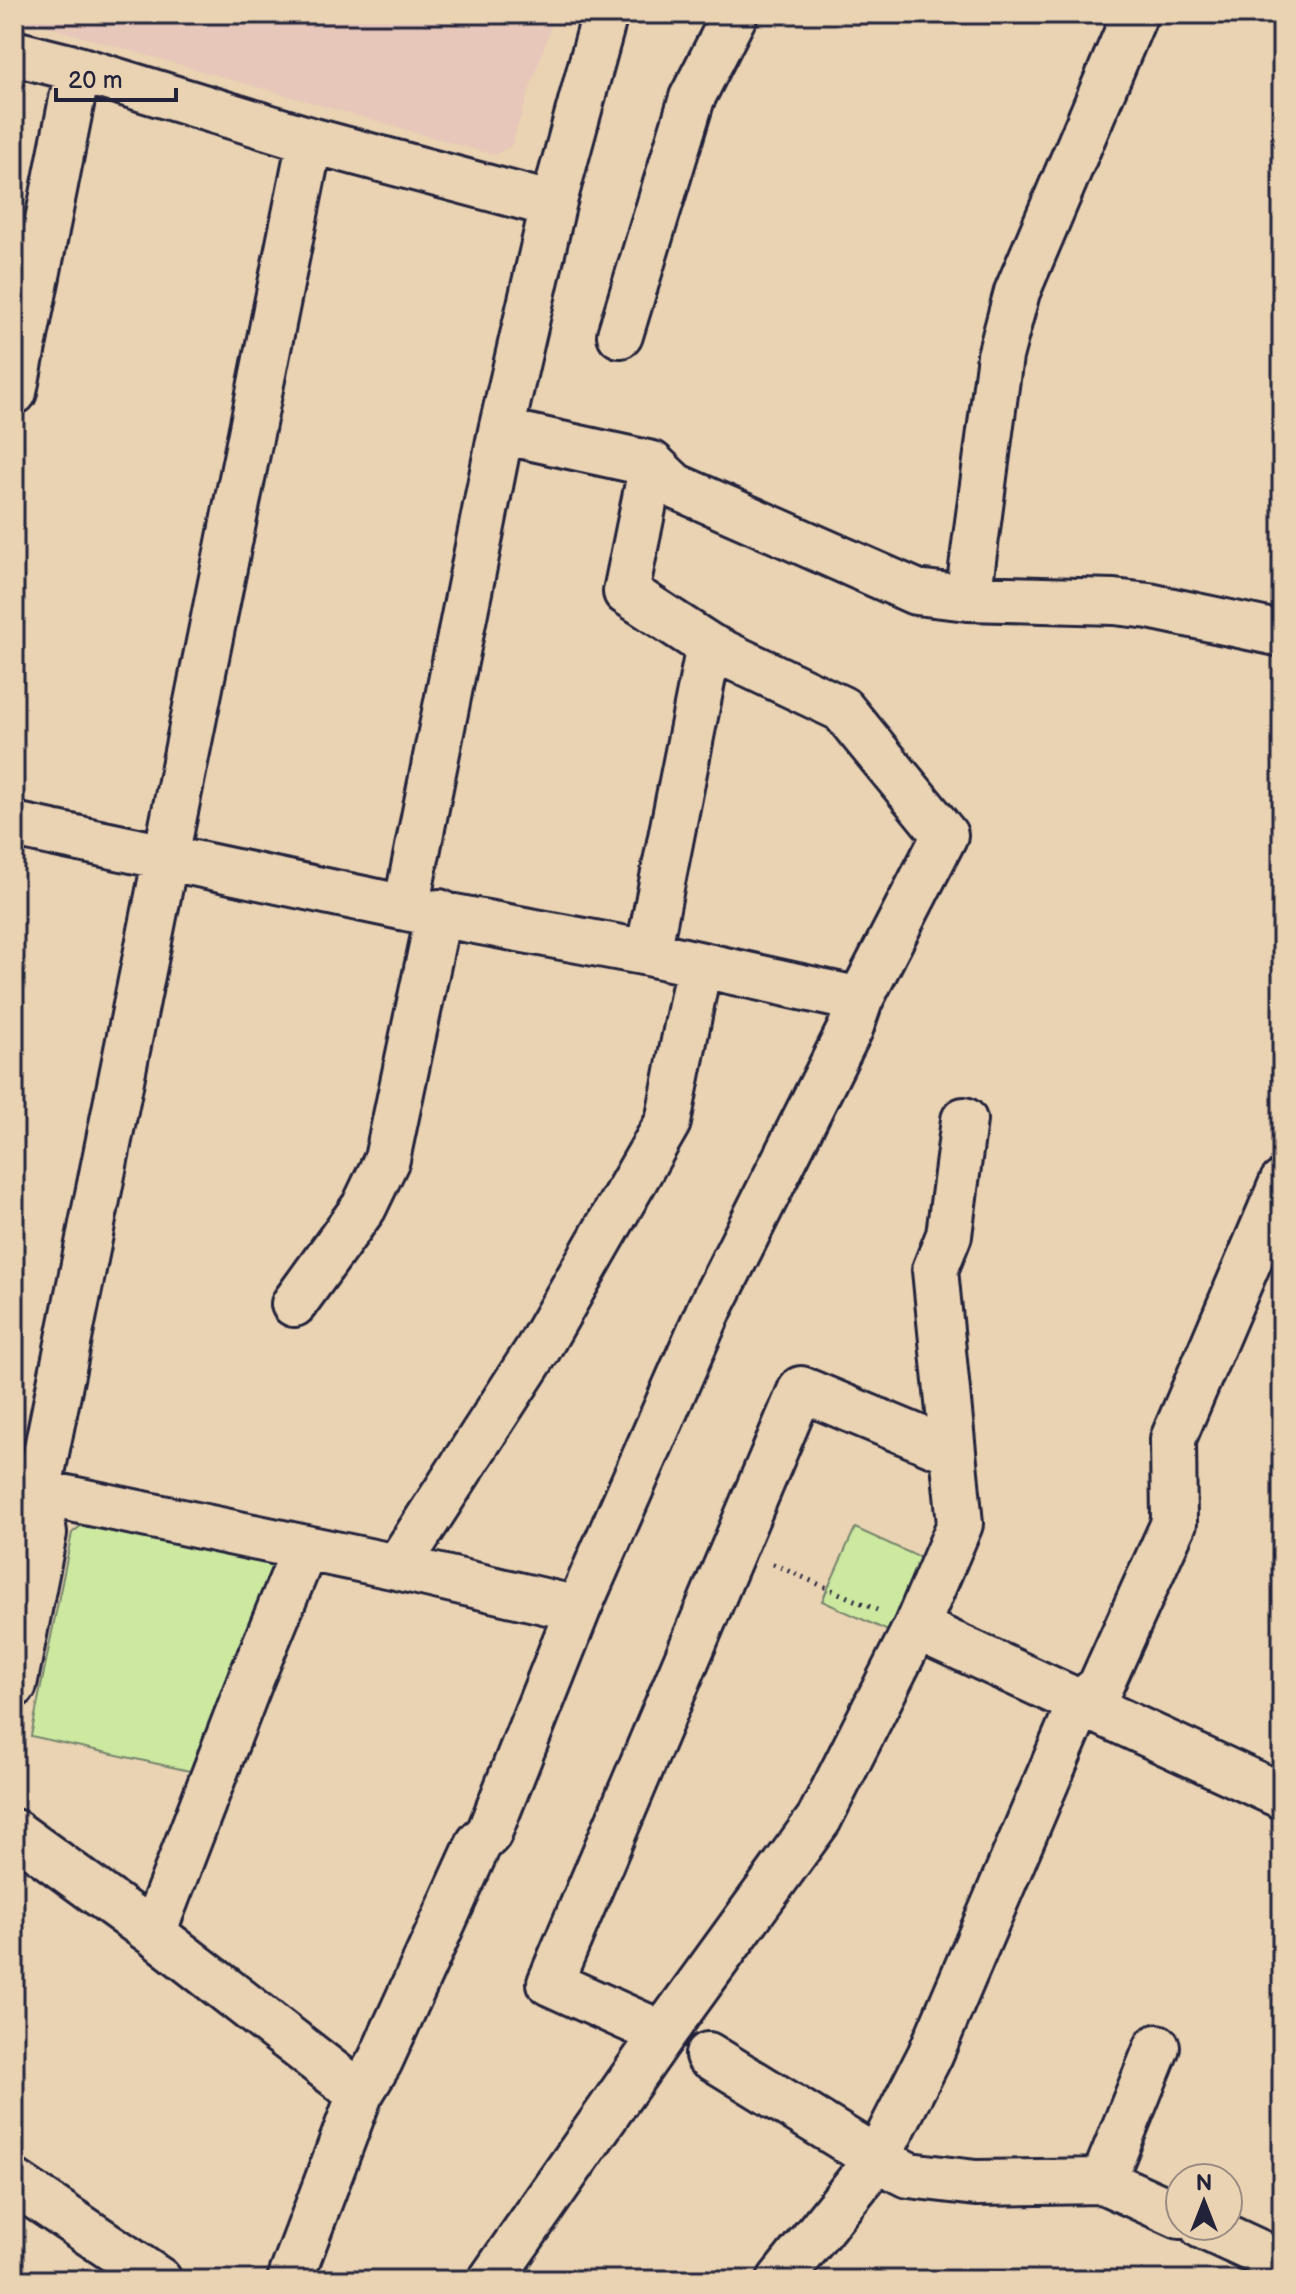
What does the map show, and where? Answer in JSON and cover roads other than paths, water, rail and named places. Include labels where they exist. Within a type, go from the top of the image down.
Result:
[{"type":"street","points":[[294,1304],[364,1207],[387,1159],[422,910],[501,431],[553,205],[605,14]]},
{"type":"street","points":[[620,335],[692,98],[735,14]]},
{"type":"street","points":[[968,598],[1000,356],[1017,292],[1135,14]]},
{"type":"street","points":[[14,53],[78,69],[310,140],[553,205]]},
{"type":"street","points":[[14,392],[78,69]]},
{"type":"street","points":[[14,1685],[44,1533],[26,1490],[167,856],[310,140]]},
{"type":"street","points":[[501,431],[652,464],[675,486],[916,592],[968,598],[1114,602],[1282,634]]},
{"type":"street","points":[[290,2280],[360,2094],[380,2061],[479,1843],[489,1833],[578,1609],[710,1308],[850,1029],[860,1000],[945,835],[842,709],[709,646],[626,592],[652,464]]},
{"type":"street","points":[[648,953],[709,646]]},
{"type":"street","points":[[14,825],[422,910],[648,953],[860,1000]]},
{"type":"street","points":[[397,1567],[538,1349],[668,1122],[699,965]]},
{"type":"street","points":[[491,2280],[663,2034],[819,1819],[916,1627],[960,1524],[935,1270],[949,1235],[964,1120]]},
{"type":"street","points":[[780,2280],[877,2159],[930,2055],[1080,1703],[1100,1687],[1174,1523],[1173,1439],[1282,1183]]},
{"type":"street","points":[[663,2034],[550,1983],[801,1389],[953,1452]]},
{"type":"street","points":[[26,1490],[397,1567],[578,1609]]},
{"type":"street","points":[[153,1933],[305,1548]]},
{"type":"street","points":[[916,1627],[1282,1796]]},
{"type":"street","points":[[14,1832],[153,1933],[360,2094]]},
{"type":"street","points":[[1103,2181],[1157,2047]]},
{"type":"street","points":[[708,2055],[877,2159],[909,2175],[976,2183],[1103,2181],[1164,2209]]},
{"type":"street","points":[[14,2182],[159,2280]]},
{"type":"street","points":[[1237,2242],[1282,2263]]}]
